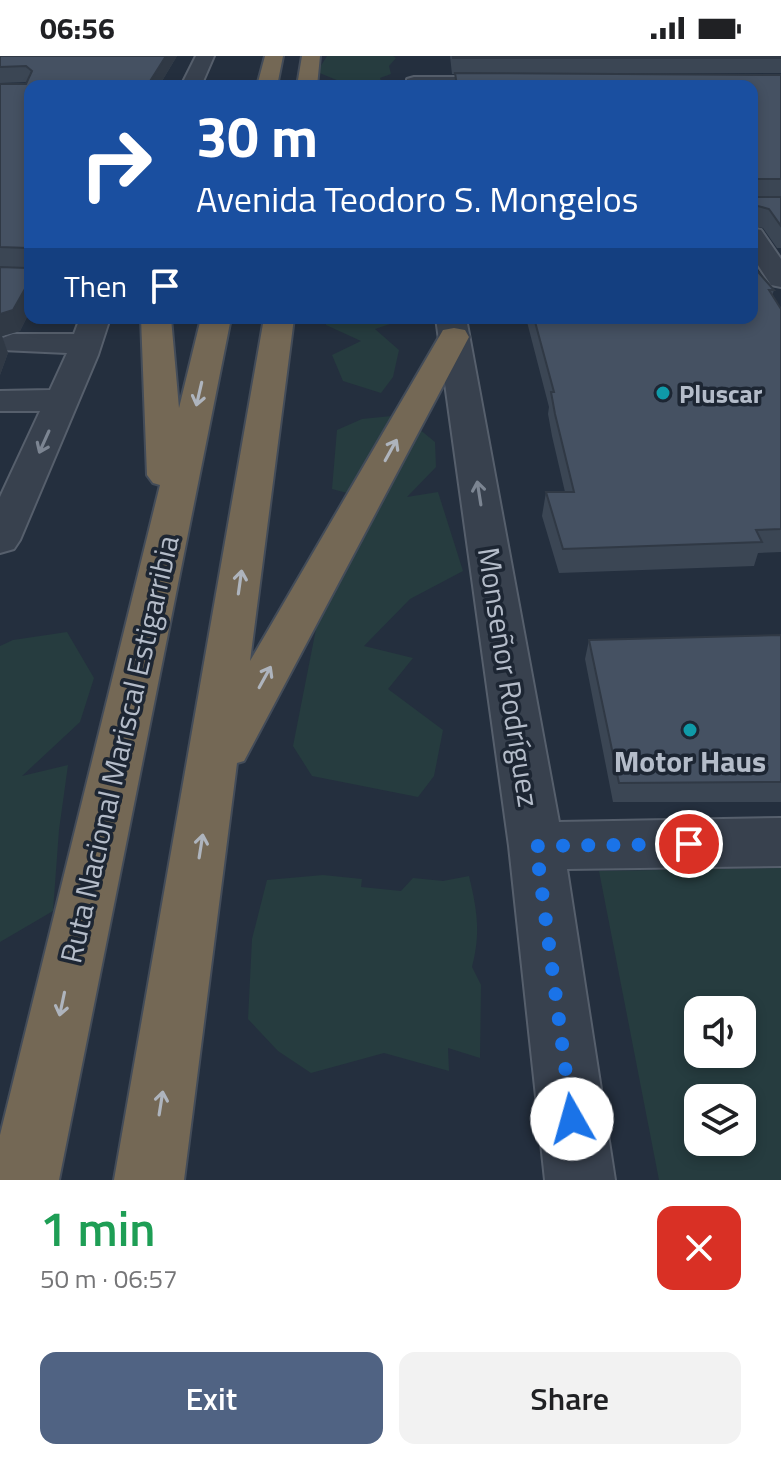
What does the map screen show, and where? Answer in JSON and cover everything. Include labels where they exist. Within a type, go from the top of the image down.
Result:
[{"type":"highway","points":[[268,80],[274,56]]},
{"type":"highway","points":[[308,80],[311,56]]},
{"type":"highway","points":[[156,324],[170,525]]},
{"type":"highway","name":"Ruta Nacional Mariscal Estigarribia","points":[[24,1180],[215,324]]},
{"type":"highway","points":[[149,1180],[278,324]]},
{"type":"highway","points":[[213,770],[453,327]]},
{"type":"street","points":[[194,80],[205,56]]},
{"type":"street","points":[[414,79],[444,80]]},
{"type":"street","points":[[758,249],[770,275]]},
{"type":"street","name":"Monseñor Rodríguez","points":[[453,327],[536,846],[580,1180]]},
{"type":"street","points":[[13,343],[91,331]]},
{"type":"street","points":[[0,467],[32,400],[91,331]]},
{"type":"street","points":[[1,534],[32,400]]},
{"type":"street","points":[[536,846],[781,842]]},
{"type":"green space","points":[[327,56],[396,58],[389,66],[391,74],[381,80],[337,80],[317,72]]},
{"type":"green space","points":[[390,324],[375,329],[399,350],[393,377],[381,393],[343,381],[332,355],[361,341],[326,325]]},
{"type":"green space","points":[[402,415],[435,442],[436,467],[407,497],[438,492],[463,571],[410,599],[364,646],[413,658],[388,689],[443,730],[434,776],[418,797],[312,776],[293,746],[337,522],[366,498],[332,489],[337,430],[362,419]]},
{"type":"green space","points":[[67,632],[94,678],[80,722],[22,776],[68,765],[53,911],[0,942],[0,646],[13,640]]},
{"type":"green space","points":[[781,868],[781,1180],[659,1180],[599,871]]},
{"type":"green space","points":[[323,875],[362,879],[361,887],[401,891],[413,878],[443,881],[469,876],[477,921],[472,967],[481,985],[480,1058],[448,1048],[449,1071],[384,1053],[311,1073],[278,1051],[248,1019],[252,939],[267,880]]},
{"type":"building","points":[[0,56],[166,56],[151,80],[28,80],[32,71],[26,66],[0,67]]},
{"type":"building","points":[[781,56],[781,58],[453,58]]},
{"type":"building","points":[[455,73],[781,75],[781,179],[758,179],[758,80],[456,80]]},
{"type":"building","points":[[0,84],[24,84],[24,248],[0,247]]},
{"type":"building","points":[[758,197],[781,197],[781,226],[769,209],[758,206]]},
{"type":"building","points":[[0,267],[24,268],[24,291],[13,310],[0,314]]},
{"type":"building","points":[[758,272],[774,290],[769,290],[781,309],[781,529],[756,530],[762,542],[563,549],[546,492],[574,492],[555,414],[551,392],[554,392],[536,324],[758,324]]},
{"type":"building","name":"Motor Haus","points":[[781,635],[781,782],[619,783],[589,640]]},
{"type":"place","name":"Pluscar","points":[[663,393]]},
{"type":"place","name":"Motor Haus","points":[[690,730]]},
{"type":"route","points":[[572,1119],[536,846],[689,844]]}]
